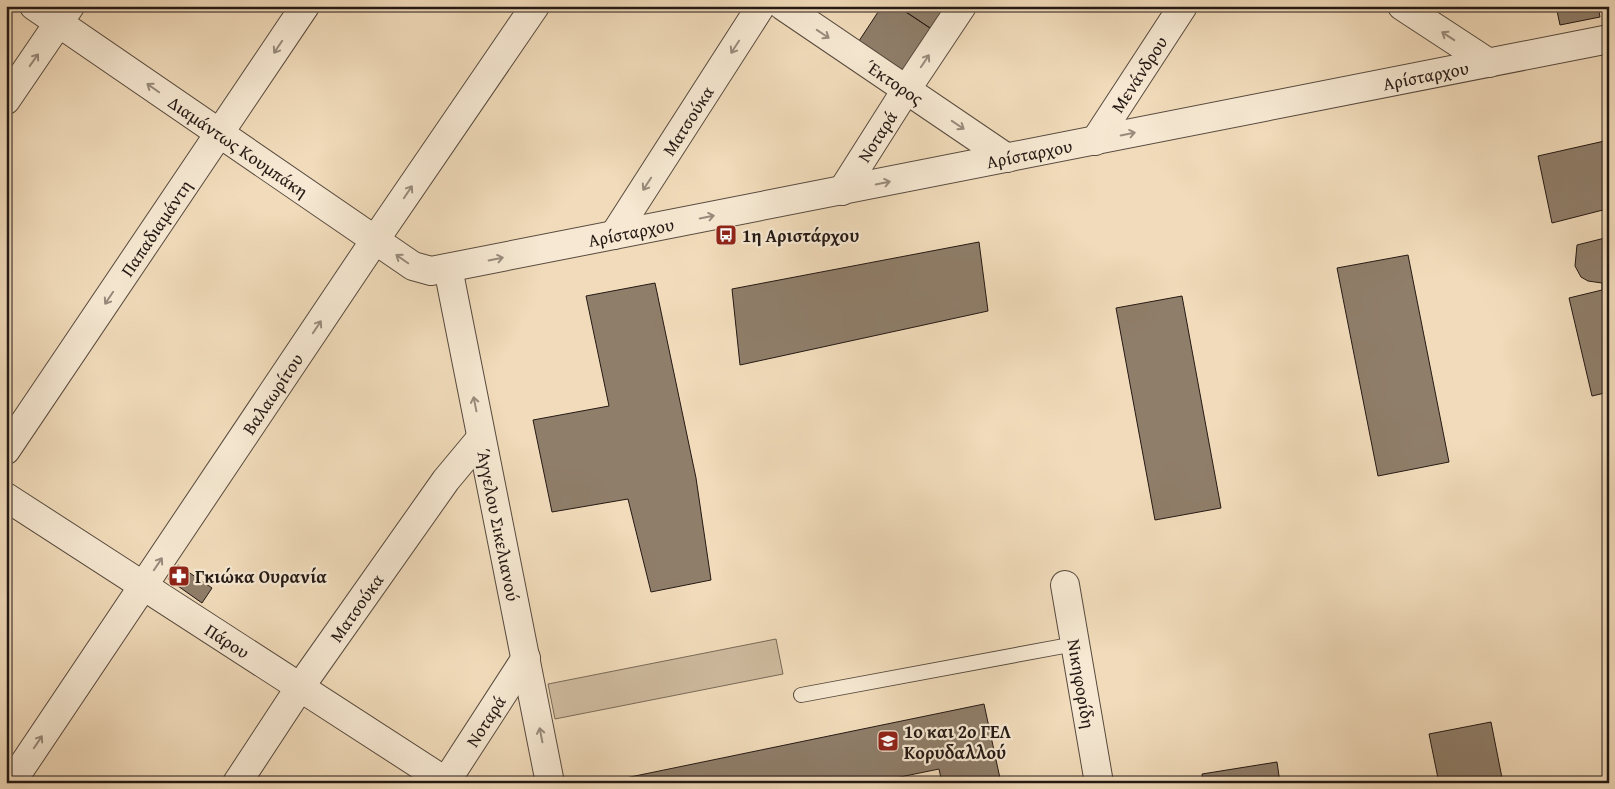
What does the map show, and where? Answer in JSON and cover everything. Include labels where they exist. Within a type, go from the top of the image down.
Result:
[{"type":"street","name":"Διαμάντως Κουμπάκη","points":[[34,6],[65,15],[220,134],[413,266],[431,271],[448,268]]},
{"type":"street","name":"Παπαδιαμάντη","points":[[6,450],[305,6]]},
{"type":"street","name":"Βαλαωρίτου","points":[[11,783],[375,240],[536,6]]},
{"type":"street","name":"Ματσούκα","points":[[614,235],[761,6]]},
{"type":"street","name":"Έκτορος","points":[[783,6],[1007,158]]},
{"type":"street","name":"Νοταρά","points":[[842,191],[962,6]]},
{"type":"street","name":"Μενάνδρου","points":[[1095,141],[1183,6]]},
{"type":"street","points":[[1417,10],[1488,63]]},
{"type":"street","points":[[6,100],[65,15]]},
{"type":"street","name":"Αρίσταρχου","points":[[448,268],[1609,39]]},
{"type":"street","name":"Άγγελου Σικελιανού","points":[[448,268],[550,783]]},
{"type":"street","name":"Ματσούκα","points":[[237,783],[300,687],[446,480],[482,438]]},
{"type":"street","name":"Πάρου","points":[[6,497],[447,782]]},
{"type":"street","name":"Νικηφορίδη","points":[[1065,585],[1099,783]]},
{"type":"street","name":"Νοταρά","points":[[447,782],[526,658]]},
{"type":"lane","points":[[801,695],[1076,644]]},
{"type":"shaded area","points":[[776,639],[783,674],[555,719],[548,684]]},
{"type":"building","points":[[882,6],[897,6],[933,30],[901,77],[855,47]]},
{"type":"building","points":[[897,6],[950,6],[933,30]]},
{"type":"building","points":[[1556,6],[1598,6],[1600,17],[1560,25]]},
{"type":"building","points":[[1609,140],[1609,234],[1603,210],[1552,223],[1538,156]]},
{"type":"building","points":[[1609,237],[1609,392],[1592,396],[1569,298],[1602,290],[1602,283],[1588,281],[1581,277],[1575,266],[1577,245]]},
{"type":"building","points":[[979,242],[988,311],[740,365],[732,289]]},
{"type":"building","points":[[1408,255],[1449,462],[1378,476],[1337,268]]},
{"type":"building","points":[[655,283],[696,478],[711,580],[651,592],[628,499],[552,512],[533,420],[609,406],[586,296]]},
{"type":"building","points":[[1182,296],[1221,508],[1155,520],[1116,308]]},
{"type":"building","points":[[178,565],[212,588],[202,603],[168,579]]},
{"type":"building","name":"1o και 2ο ΓΕΛ Κορυδαλλού","points":[[984,704],[1001,783],[942,783],[939,769],[871,783],[601,783]]},
{"type":"building","points":[[1491,722],[1503,783],[1439,783],[1429,734]]},
{"type":"building","points":[[1277,762],[1280,783],[1203,783],[1202,774]]},
{"type":"place","name":"1η Αριστάρχου","points":[[726,235]]},
{"type":"place","name":"Γκιώκα Ουρανία","points":[[179,576]]},
{"type":"place","name":"1o και 2ο ΓΕΛ Κορυδαλλού","points":[[888,741]]}]
